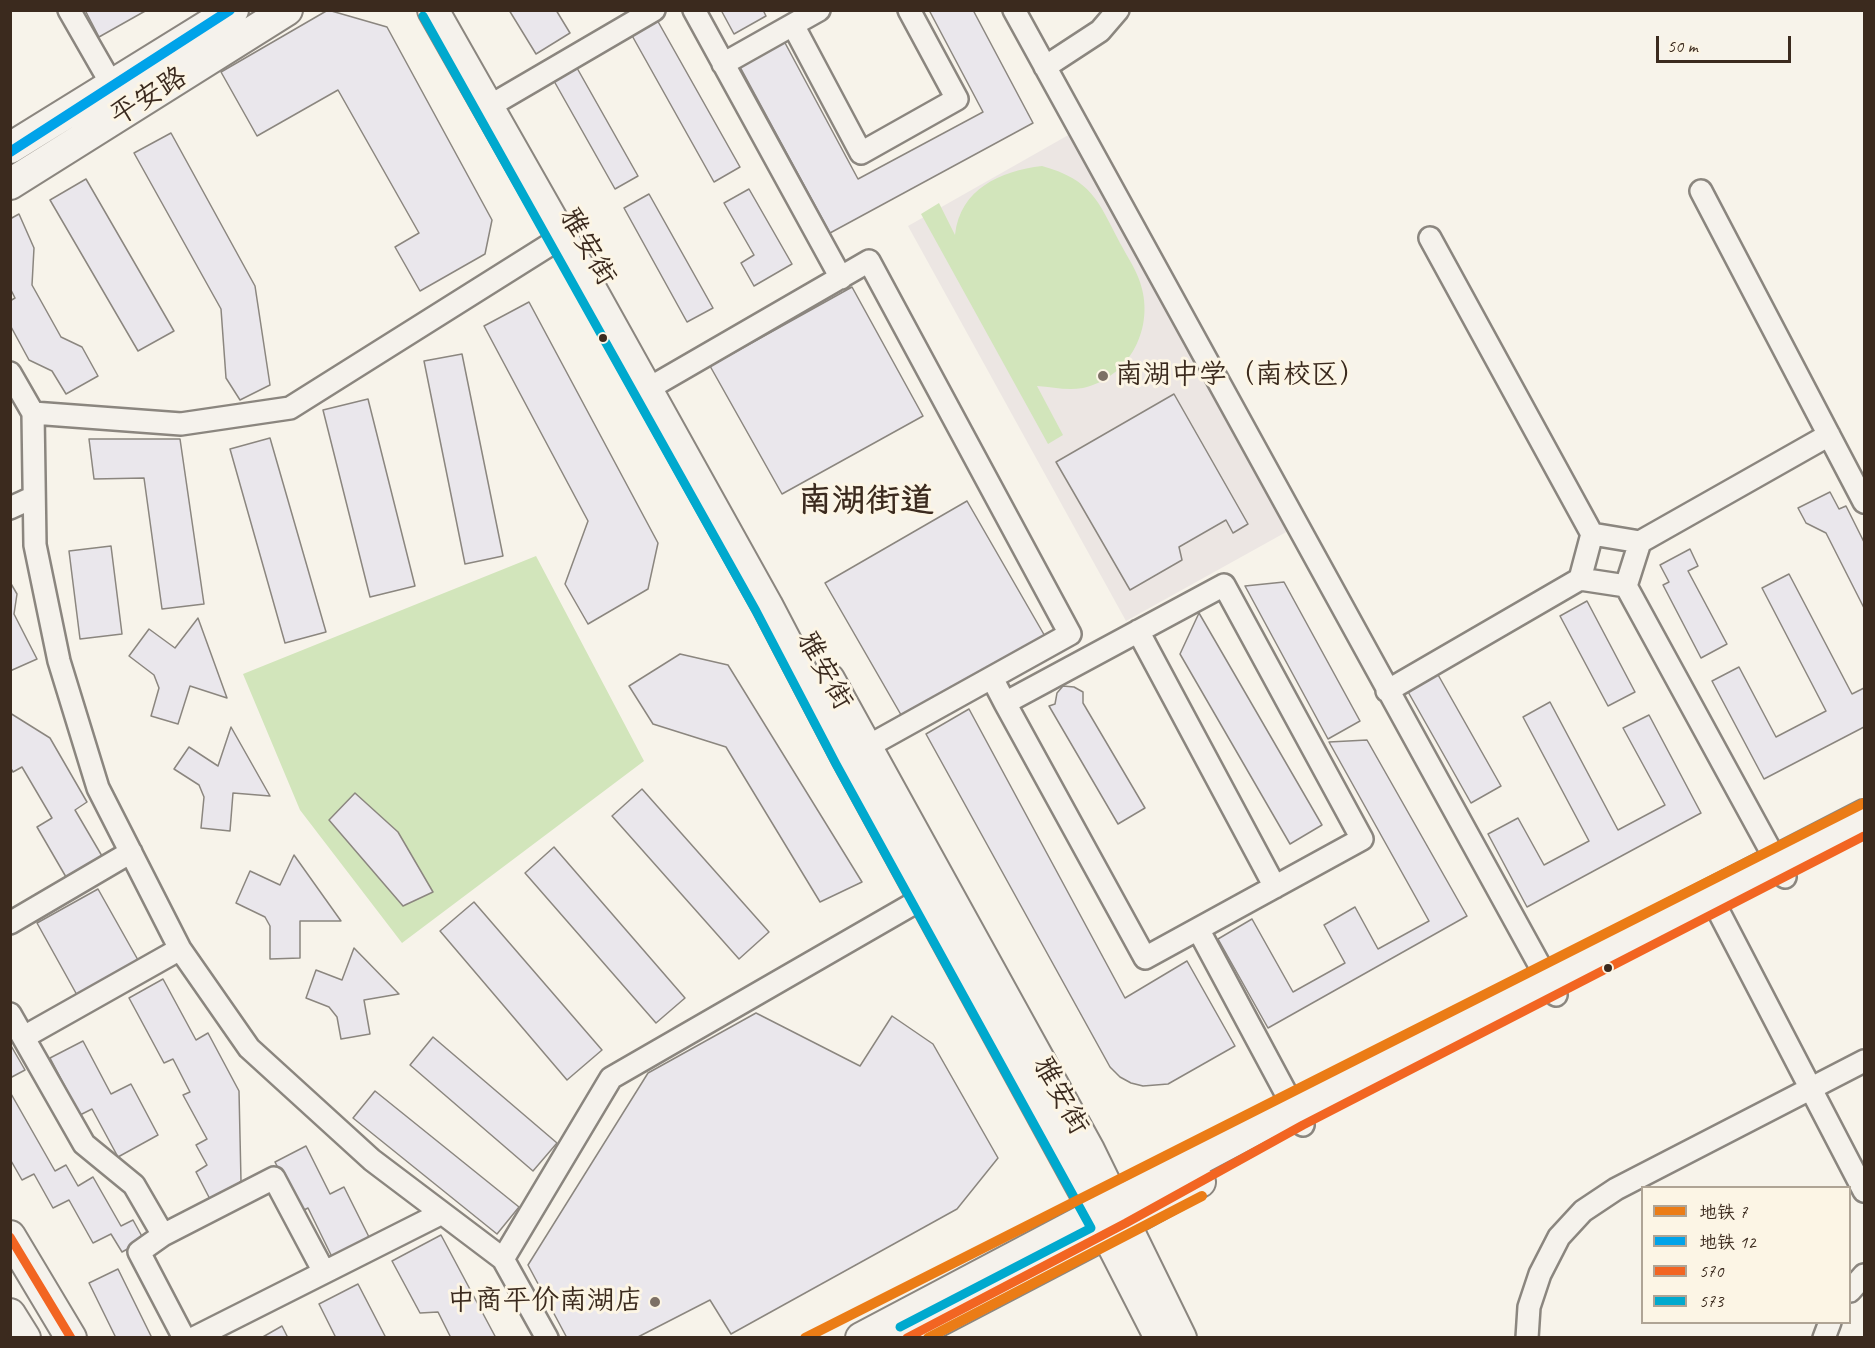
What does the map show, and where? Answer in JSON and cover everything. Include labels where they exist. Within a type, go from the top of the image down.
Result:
[{"type":"main road","name":"平安路","points":[[10,148],[233,10]]},
{"type":"main road","name":"平安路","points":[[10,184],[287,10]]},
{"type":"main road","name":"雅安街","points":[[433,10],[495,103],[655,385],[767,605],[857,753],[1089,1150],[1111,1218],[1160,1338]]},
{"type":"main road","name":"雅安街","points":[[457,10],[495,103],[562,237],[655,385]]},
{"type":"main road","name":"雅安街","points":[[857,753],[925,897],[1181,1338]]},
{"type":"main road","points":[[906,1338],[1111,1218],[1299,1117],[1780,869],[1864,815]]},
{"type":"main road","points":[[1780,869],[1864,836]]},
{"type":"main road","points":[[861,1338],[1111,1218]]},
{"type":"main road","points":[[10,1236],[71,1338]]},
{"type":"main road","points":[[10,1314],[25,1338]]},
{"type":"street","points":[[69,10],[112,85]]},
{"type":"street","points":[[495,103],[654,10]]},
{"type":"street","points":[[694,10],[841,278]]},
{"type":"street","points":[[723,64],[819,10]]},
{"type":"street","points":[[793,25],[861,153],[957,99],[909,10]]},
{"type":"street","points":[[1014,10],[1551,987]]},
{"type":"street","points":[[1046,67],[1101,31],[1118,10]]},
{"type":"street","points":[[1701,191],[1864,502]]},
{"type":"street","points":[[33,413],[181,424],[290,408],[562,237]]},
{"type":"street","points":[[1430,238],[1592,534],[1580,579]]},
{"type":"street","points":[[655,385],[869,261],[1070,634],[857,753]]},
{"type":"street","points":[[10,373],[33,413],[35,545],[59,661],[98,788],[180,949],[249,1048],[372,1160],[503,1259],[547,1338]]},
{"type":"street","points":[[1592,534],[1640,542],[1829,435]]},
{"type":"street","points":[[10,508],[34,497]]},
{"type":"street","points":[[1640,542],[1626,586],[1780,869]]},
{"type":"street","points":[[1387,691],[1580,579],[1626,586]]},
{"type":"street","points":[[992,678],[1005,703],[1144,958],[1362,839],[1224,585],[1005,703]]},
{"type":"street","points":[[1138,631],[1275,886]]},
{"type":"street","points":[[10,923],[131,852]]},
{"type":"street","points":[[503,1259],[611,1078],[925,897]]},
{"type":"street","points":[[1714,903],[1864,1191]]},
{"type":"street","points":[[1198,929],[1299,1117]]},
{"type":"street","points":[[24,1037],[180,949]]},
{"type":"street","points":[[10,1014],[84,1144],[134,1185],[164,1235]]},
{"type":"street","points":[[1527,1338],[1529,1307],[1540,1274],[1559,1237],[1583,1211],[1616,1189],[1864,1061]]},
{"type":"street","points":[[184,1338],[139,1252],[164,1235],[274,1178],[324,1272]]},
{"type":"street","points":[[194,1338],[442,1213]]},
{"type":"street","points":[[1851,1290],[1864,1275]]},
{"type":"street","points":[[1824,1338],[1830,1324]]},
{"type":"shaded area","name":"南湖中学（南校区）","points":[[1079,129],[1297,526],[1126,621],[908,226]]},
{"type":"green space","points":[[1042,166],[1072,178],[1092,194],[1106,215],[1135,271],[1142,289],[1144,305],[1144,321],[1140,337],[1124,364],[1112,374],[1099,383],[1077,389],[1037,386],[1063,435],[1048,444],[921,214],[939,203],[955,235],[958,219],[965,206],[985,185],[1011,172]]},
{"type":"green space","points":[[536,556],[644,761],[402,943],[300,810],[243,674]]},
{"type":"building","points":[[85,10],[147,10],[99,37]]},
{"type":"building","points":[[328,10],[387,27],[492,220],[485,254],[420,291],[395,247],[419,233],[338,90],[257,136],[221,72]]},
{"type":"building","points":[[509,10],[556,10],[570,33],[536,54]]},
{"type":"building","points":[[721,10],[763,10],[766,16],[734,34]]},
{"type":"building","points":[[929,10],[973,10],[1033,123],[830,233],[739,65],[784,41],[858,179],[983,112]]},
{"type":"building","points":[[656,18],[740,167],[714,182],[630,32]]},
{"type":"building","points":[[577,68],[638,176],[615,189],[554,81]]},
{"type":"building","points":[[171,133],[255,286],[270,385],[240,400],[226,378],[221,309],[134,153]]},
{"type":"building","points":[[86,179],[174,331],[138,351],[50,200]]},
{"type":"building","points":[[749,189],[792,264],[754,286],[741,263],[754,255],[724,203]]},
{"type":"building","points":[[649,194],[713,308],[687,322],[624,208]]},
{"type":"building","points":[[19,214],[34,248],[32,285],[61,337],[82,347],[98,376],[66,394],[52,371],[29,360],[10,325],[10,301],[15,298],[10,288],[10,219]]},
{"type":"building","points":[[852,287],[923,416],[782,494],[710,366]]},
{"type":"building","points":[[529,302],[658,543],[648,589],[588,624],[565,584],[588,521],[484,326]]},
{"type":"building","points":[[462,354],[503,556],[465,564],[424,361]]},
{"type":"building","points":[[1174,394],[1248,524],[1233,533],[1226,520],[1179,547],[1182,560],[1130,590],[1056,462]]},
{"type":"building","points":[[368,399],[415,586],[370,597],[323,410]]},
{"type":"building","points":[[270,438],[326,632],[285,643],[230,449]]},
{"type":"building","points":[[89,439],[180,439],[204,604],[162,609],[144,478],[94,479]]},
{"type":"building","points":[[1830,492],[1839,509],[1846,506],[1864,542],[1864,608],[1826,533],[1806,523],[1798,508]]},
{"type":"building","points":[[967,501],[1046,638],[904,720],[825,583]]},
{"type":"building","points":[[111,546],[122,634],[80,639],[69,551]]},
{"type":"building","points":[[1690,549],[1698,566],[1688,571],[1727,644],[1701,658],[1663,585],[1669,582],[1660,565]]},
{"type":"building","points":[[1789,574],[1852,694],[1864,688],[1864,727],[1764,779],[1712,681],[1739,667],[1776,737],[1826,711],[1762,588]]},
{"type":"building","points":[[10,582],[17,594],[14,614],[37,659],[10,671]]},
{"type":"building","points":[[1284,582],[1360,721],[1328,739],[1245,586]]},
{"type":"building","points":[[1587,601],[1635,692],[1608,706],[1560,616]]},
{"type":"building","points":[[1199,613],[1322,825],[1290,844],[1180,654]]},
{"type":"building","points":[[198,618],[227,698],[190,686],[178,724],[151,716],[159,688],[154,675],[129,656],[149,629],[175,648]]},
{"type":"building","points":[[680,654],[728,665],[862,882],[820,902],[726,747],[653,724],[629,686]]},
{"type":"building","points":[[1437,673],[1501,786],[1471,803],[1407,690]]},
{"type":"building","points":[[1063,686],[1074,687],[1083,692],[1083,703],[1145,808],[1118,824],[1049,706],[1055,704],[1057,693]]},
{"type":"building","points":[[1550,702],[1618,830],[1665,805],[1623,728],[1649,715],[1701,813],[1527,907],[1488,834],[1518,818],[1544,865],[1589,841],[1523,717]]},
{"type":"building","points":[[969,709],[1125,998],[1187,961],[1235,1046],[1168,1084],[1143,1086],[1131,1083],[1120,1077],[1110,1067],[926,734]]},
{"type":"building","points":[[10,713],[50,738],[87,802],[75,810],[102,856],[66,877],[37,827],[52,818],[22,767],[13,772],[10,767]]},
{"type":"building","points":[[231,727],[270,796],[233,793],[230,831],[201,828],[204,797],[199,785],[174,769],[189,747],[218,766]]},
{"type":"building","points":[[1367,740],[1467,916],[1268,1028],[1218,939],[1252,919],[1293,992],[1345,963],[1324,925],[1355,907],[1378,949],[1429,921],[1329,742]]},
{"type":"building","points":[[642,789],[769,932],[739,959],[612,816]]},
{"type":"building","points":[[355,793],[398,832],[433,892],[403,906],[329,820]]},
{"type":"building","points":[[554,847],[685,998],[656,1023],[525,873]]},
{"type":"building","points":[[294,855],[341,921],[300,921],[300,958],[270,959],[270,926],[265,917],[236,903],[250,871],[280,885]]},
{"type":"building","points":[[98,889],[138,960],[77,995],[37,923]]},
{"type":"building","points":[[474,902],[602,1050],[567,1080],[440,931]]},
{"type":"building","points":[[354,948],[399,994],[364,1000],[370,1034],[341,1039],[337,1017],[329,1007],[306,998],[316,970],[342,980]]},
{"type":"building","points":[[163,979],[196,1040],[208,1033],[239,1091],[241,1181],[213,1205],[196,1172],[207,1165],[196,1145],[207,1139],[183,1095],[190,1092],[173,1059],[164,1063],[129,998]]},
{"type":"building","points":[[756,1013],[860,1066],[892,1016],[933,1044],[998,1158],[957,1209],[731,1334],[710,1300],[636,1338],[567,1338],[528,1265],[648,1073]]},
{"type":"building","points":[[433,1037],[557,1143],[533,1171],[410,1065]]},
{"type":"building","points":[[83,1041],[111,1094],[131,1084],[158,1135],[118,1157],[92,1109],[80,1115],[50,1058]]},
{"type":"building","points":[[10,1044],[25,1070],[10,1078]]},
{"type":"building","points":[[375,1091],[519,1207],[497,1234],[353,1118]]},
{"type":"building","points":[[10,1092],[55,1171],[66,1165],[78,1186],[93,1177],[121,1226],[133,1220],[144,1240],[122,1252],[111,1234],[93,1243],[69,1200],[53,1208],[34,1174],[22,1180],[10,1159]]},
{"type":"building","points":[[306,1146],[330,1194],[344,1187],[373,1245],[335,1263],[308,1208],[300,1212],[275,1162]]},
{"type":"building","points":[[441,1235],[496,1338],[451,1338],[438,1312],[420,1313],[392,1261]]},
{"type":"building","points":[[118,1269],[152,1338],[116,1338],[89,1283]]},
{"type":"building","points":[[358,1284],[386,1338],[336,1338],[319,1304]]},
{"type":"building","points":[[282,1326],[288,1338],[261,1338]]},
{"type":"metro line","name":"12","points":[[10,152],[230,10]]},
{"type":"metro line","name":"7","points":[[805,1338],[1864,803]]},
{"type":"metro line","name":"7","points":[[928,1338],[1202,1196]]},
{"type":"transit line","name":"573","points":[[423,16],[756,611],[836,764],[1091,1228],[900,1327]]},
{"type":"transit line","name":"570","points":[[907,1338],[1126,1223],[1303,1125],[1864,836]]},
{"type":"transit line","name":"570","points":[[10,1237],[71,1338]]},
{"type":"place","name":"南湖中学（南校区）","points":[[1103,376]]},
{"type":"place","name":"中商平价南湖店","points":[[655,1302]]},
{"type":"district","name":"南湖街道","points":[[866,502]]}]
